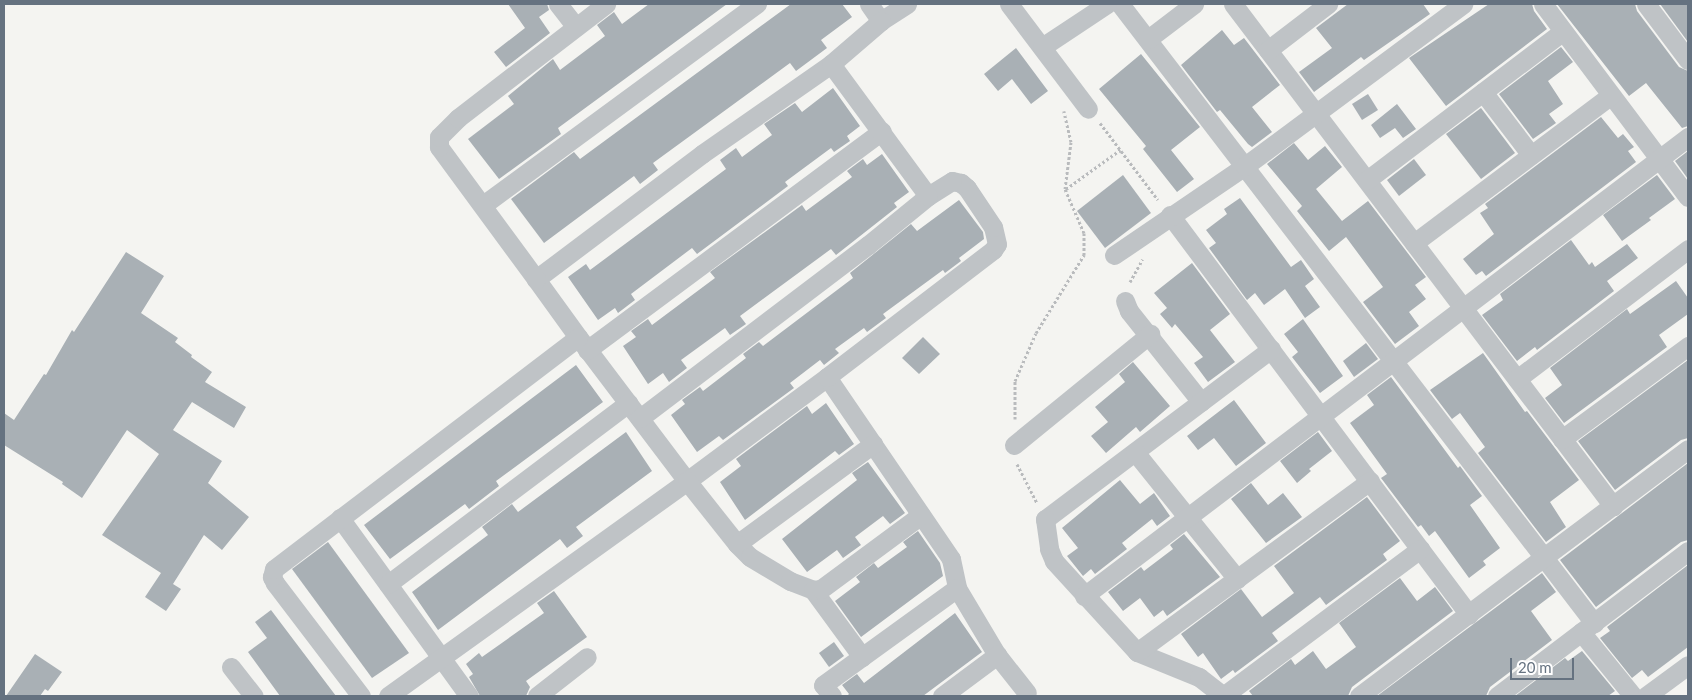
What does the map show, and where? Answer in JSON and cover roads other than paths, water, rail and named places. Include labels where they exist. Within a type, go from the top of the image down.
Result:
[{"type":"street","points":[[558,4],[576,27]]},
{"type":"street","points":[[606,4],[458,118],[439,137],[439,147],[484,205],[583,344],[686,481],[736,544],[758,562],[790,581],[813,590],[821,589],[920,515]]},
{"type":"street","points":[[484,205],[757,4]]},
{"type":"street","points":[[869,4],[881,21]]},
{"type":"street","points":[[536,279],[702,154],[831,64],[881,21],[907,4]]},
{"type":"street","points":[[1009,4],[1088,109]]},
{"type":"street","points":[[1042,47],[1107,4]]},
{"type":"street","points":[[1120,4],[1148,38],[1544,557],[1632,696]]},
{"type":"street","points":[[1148,38],[1194,4]]},
{"type":"street","points":[[1233,4],[1613,506]]},
{"type":"street","points":[[1268,50],[1328,4]]},
{"type":"street","points":[[1114,255],[1170,215],[1245,166],[1463,4]]},
{"type":"street","points":[[1543,4],[1688,197]]},
{"type":"street","points":[[1646,4],[1688,60]]},
{"type":"street","points":[[1367,180],[1563,31]]},
{"type":"street","points":[[831,64],[928,196]]},
{"type":"street","points":[[1483,92],[1531,155]]},
{"type":"street","points":[[1414,243],[1611,94]]},
{"type":"street","points":[[361,696],[272,577],[277,565],[882,131]]},
{"type":"street","points":[[1084,596],[1688,138]]},
{"type":"street","points":[[388,696],[686,481],[827,377],[993,250],[997,244],[993,227],[967,188],[961,183],[952,182],[928,196],[868,245],[640,418]]},
{"type":"street","points":[[1170,215],[1469,614]]},
{"type":"street","points":[[1517,379],[1688,249]]},
{"type":"street","points":[[1125,301],[1129,311],[1150,334],[1201,402]]},
{"type":"street","points":[[1014,444],[1150,334]]},
{"type":"street","points":[[1562,439],[1688,346]]},
{"type":"street","points":[[1271,350],[1045,519],[1050,555],[1084,596],[1138,652],[1199,677],[1223,696],[1420,549]]},
{"type":"street","points":[[827,377],[951,560],[957,588],[997,655],[1027,693]]},
{"type":"street","points":[[388,584],[628,403]]},
{"type":"street","points":[[736,544],[873,444]]},
{"type":"street","points":[[1359,696],[1688,449]]},
{"type":"street","points":[[1135,452],[1237,580]]},
{"type":"street","points":[[1138,652],[1370,481]]},
{"type":"street","points":[[340,518],[469,696]]},
{"type":"street","points":[[1497,696],[1688,551]]},
{"type":"street","points":[[832,696],[823,685],[957,588]]},
{"type":"street","points":[[813,590],[862,657]]},
{"type":"street","points":[[942,696],[997,655]]},
{"type":"street","points":[[538,696],[588,657]]},
{"type":"street","points":[[1646,696],[1688,665]]},
{"type":"street","points":[[232,667],[254,696]]}]
